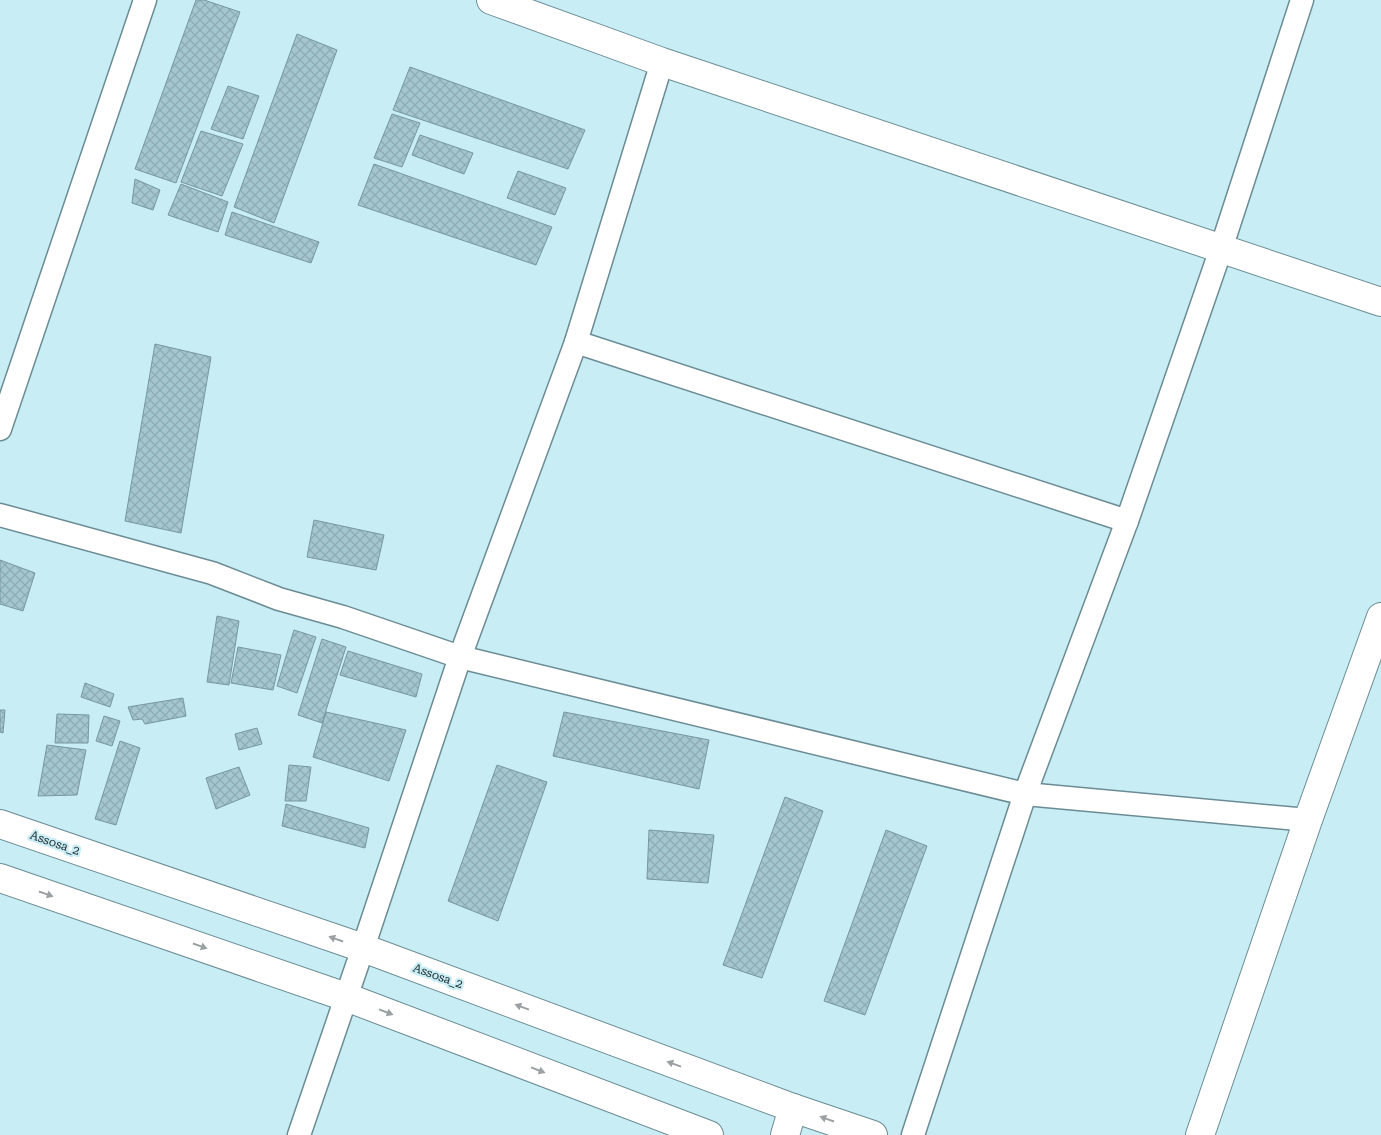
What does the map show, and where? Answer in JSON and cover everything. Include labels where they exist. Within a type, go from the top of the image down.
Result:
[{"type":"street","points":[[0,429],[145,0]]},
{"type":"street","points":[[491,0],[662,62],[1381,302]]},
{"type":"street","points":[[913,1135],[1025,794],[1127,521],[1221,249],[1302,0]]},
{"type":"street","points":[[299,1135],[460,656],[576,342],[662,62]]},
{"type":"street","points":[[576,342],[1127,521]]},
{"type":"street","points":[[0,515],[212,573],[279,598],[460,656],[1025,794],[1308,820]]},
{"type":"street","points":[[1200,1135],[1308,820],[1376,646],[1381,617]]},
{"type":"street","name":"Assosa_2","points":[[0,824],[363,948],[793,1108],[873,1135]]},
{"type":"street","points":[[0,878],[346,996],[710,1135]]},
{"type":"street","points":[[785,1135],[793,1108]]},
{"type":"building","points":[[196,0],[204,0],[240,12],[176,183],[135,169]]},
{"type":"building","points":[[297,34],[337,50],[274,223],[234,207]]},
{"type":"building","points":[[410,67],[585,130],[568,169],[393,110]]},
{"type":"building","points":[[228,86],[259,96],[243,139],[211,129]]},
{"type":"building","points":[[392,114],[420,123],[402,167],[374,158]]},
{"type":"building","points":[[201,131],[243,144],[222,196],[181,182]]},
{"type":"building","points":[[420,135],[473,153],[464,174],[412,155]]},
{"type":"building","points":[[374,164],[552,227],[536,265],[358,205]]},
{"type":"building","points":[[518,171],[566,188],[555,215],[507,198]]},
{"type":"building","points":[[135,179],[160,190],[153,210],[132,203]]},
{"type":"building","points":[[181,184],[228,202],[218,232],[168,215]]},
{"type":"building","points":[[232,212],[319,242],[311,263],[225,235]]},
{"type":"building","points":[[155,344],[211,357],[181,533],[125,521]]},
{"type":"building","points":[[314,520],[384,535],[376,570],[307,557]]},
{"type":"building","points":[[0,560],[35,573],[23,611],[0,604]]},
{"type":"building","points":[[217,616],[239,621],[229,685],[207,682]]},
{"type":"building","points":[[294,630],[316,637],[297,693],[277,686]]},
{"type":"building","points":[[322,639],[346,647],[322,723],[298,715]]},
{"type":"building","points":[[238,647],[281,655],[273,690],[231,683]]},
{"type":"building","points":[[348,651],[422,674],[416,697],[340,675]]},
{"type":"building","points":[[85,683],[114,694],[110,707],[81,697]]},
{"type":"building","points":[[183,698],[186,716],[145,724],[142,719],[133,720],[128,707]]},
{"type":"building","points":[[0,710],[5,710],[3,733],[0,732]]},
{"type":"building","points":[[326,712],[406,730],[389,781],[313,757]]},
{"type":"building","points":[[564,712],[709,740],[699,789],[553,756]]},
{"type":"building","points":[[57,714],[89,715],[88,743],[55,743]]},
{"type":"building","points":[[104,716],[120,721],[112,746],[96,741]]},
{"type":"building","points":[[257,728],[262,744],[239,750],[235,734]]},
{"type":"building","points":[[120,741],[140,748],[116,825],[95,819]]},
{"type":"building","points":[[47,745],[86,750],[77,795],[38,796]]},
{"type":"building","points":[[289,765],[311,767],[306,801],[285,801]]},
{"type":"building","points":[[497,765],[547,782],[498,921],[448,901]]},
{"type":"building","points":[[239,767],[250,795],[216,809],[206,778]]},
{"type":"building","points":[[785,797],[823,811],[762,978],[723,965]]},
{"type":"building","points":[[286,804],[369,828],[365,848],[282,826]]},
{"type":"building","points":[[649,830],[714,835],[708,883],[647,879]]},
{"type":"building","points":[[886,830],[927,846],[865,1015],[824,1001]]}]
